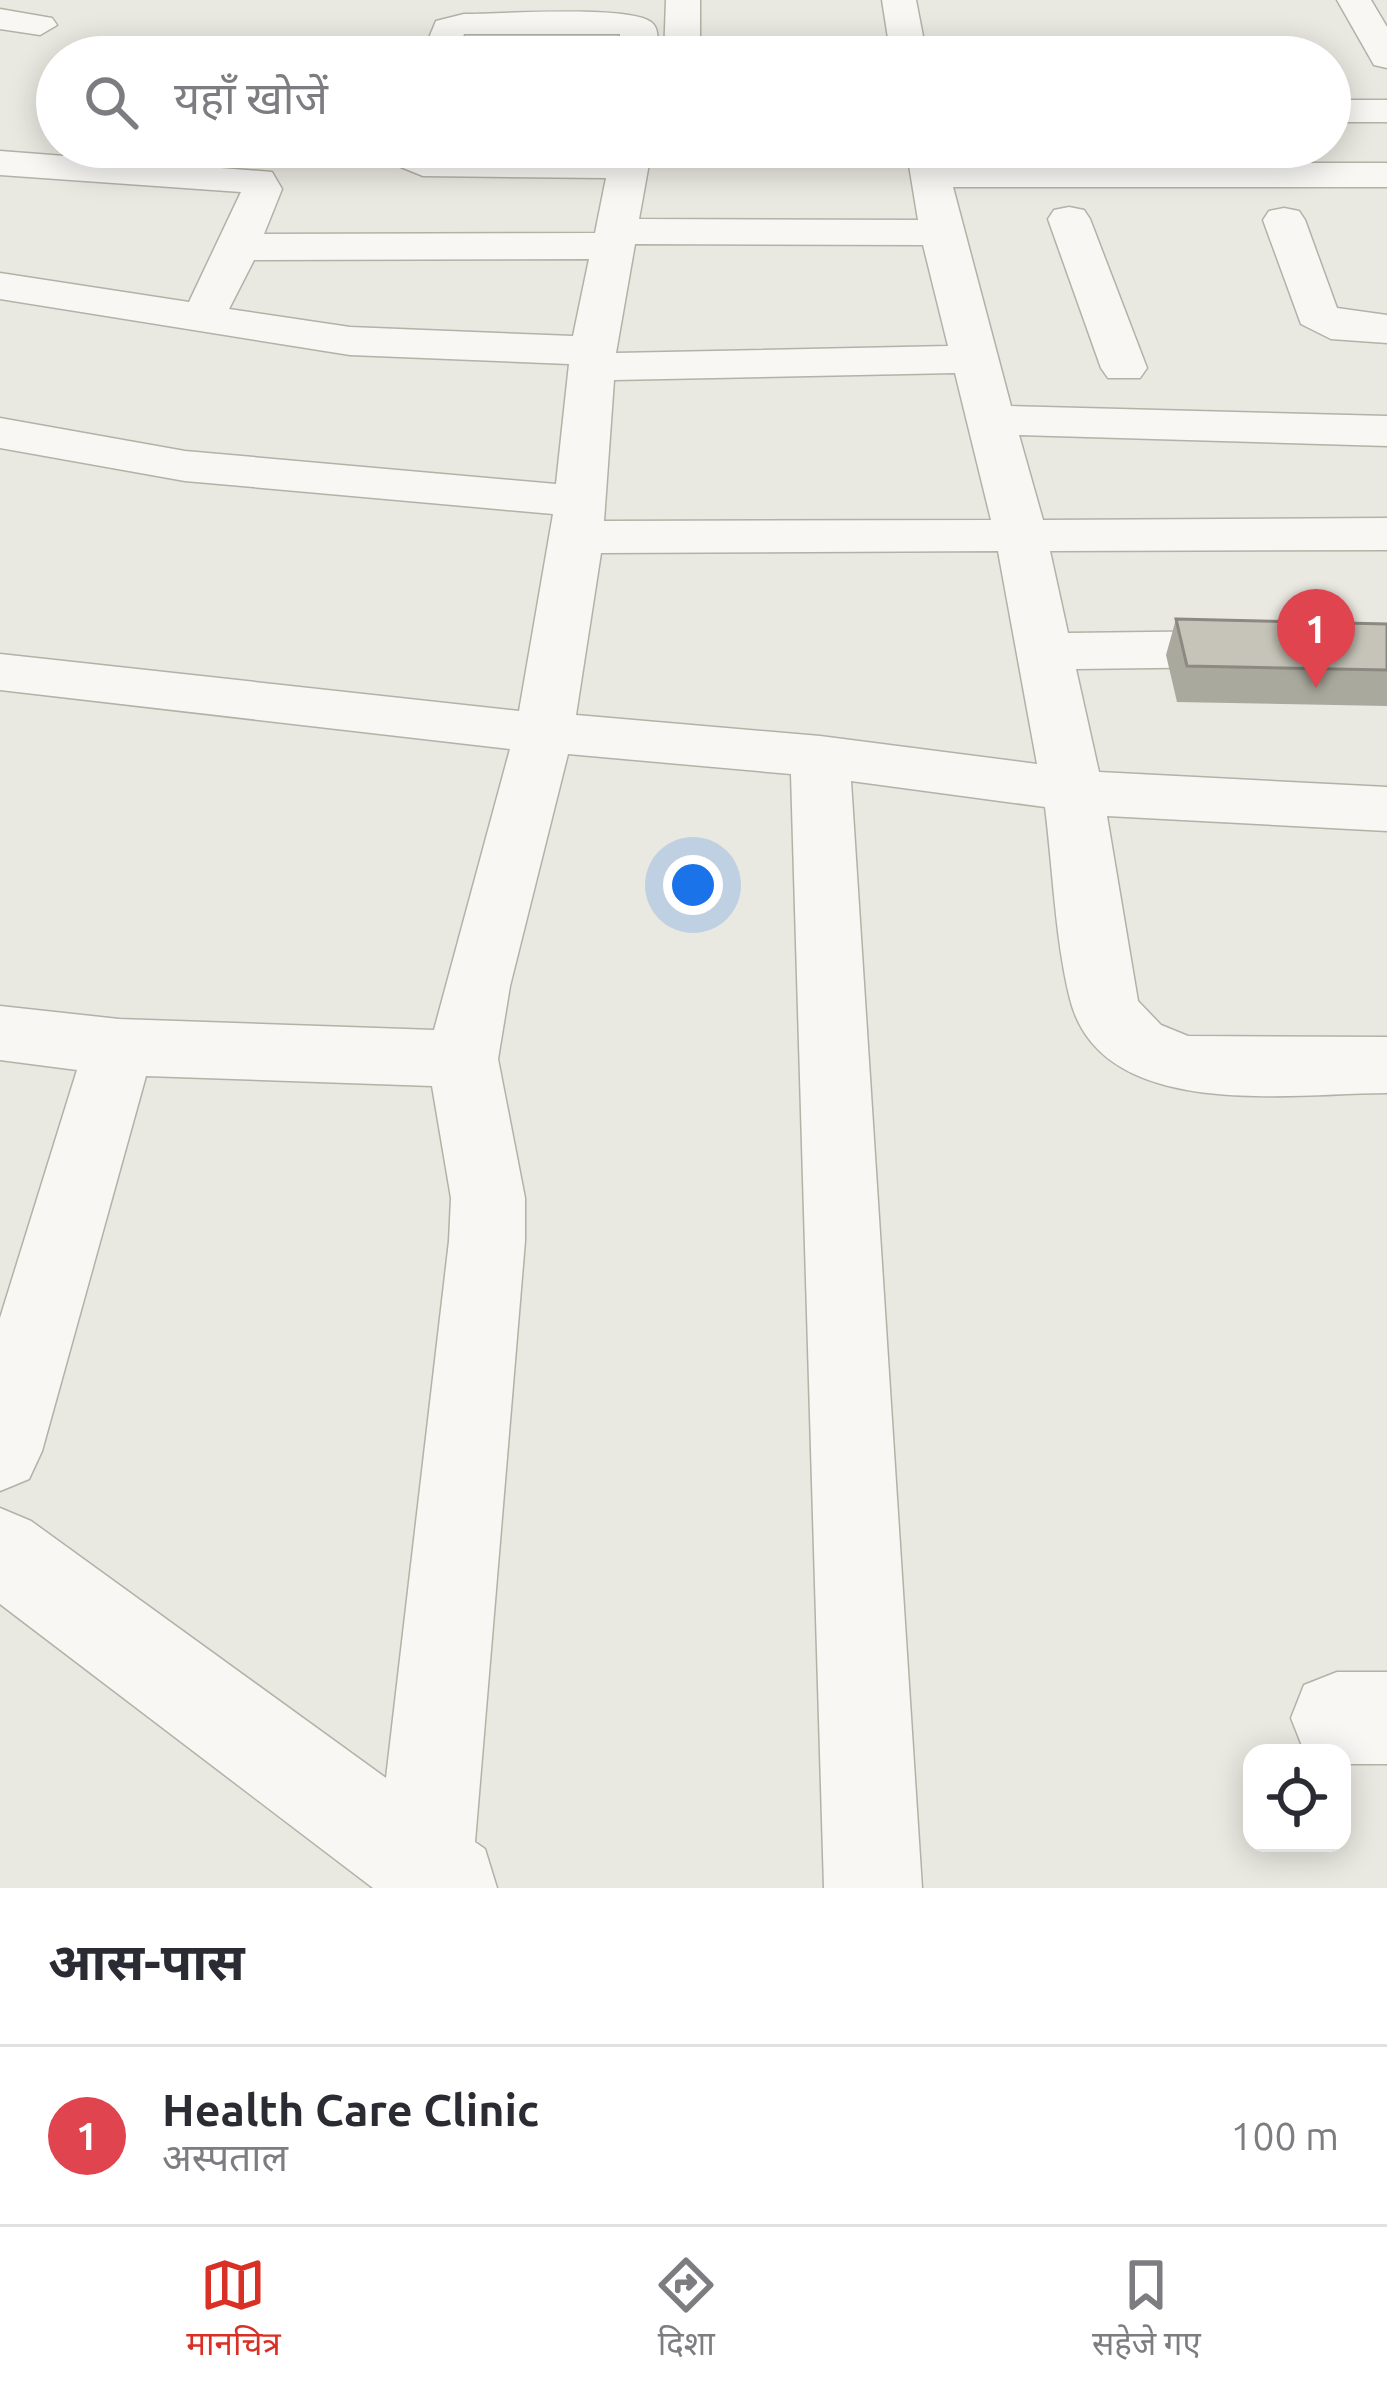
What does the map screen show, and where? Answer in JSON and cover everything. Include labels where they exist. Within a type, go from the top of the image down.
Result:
[{"type":"street","points":[[682,36],[683,0]]},
{"type":"street","points":[[899,0],[905,36]]},
{"type":"street","points":[[1354,0],[1387,57]]},
{"type":"street","points":[[0,19],[40,25]]},
{"type":"street","points":[[446,36],[448,28],[464,24],[625,24],[640,30],[640,36]]},
{"type":"street","points":[[1351,111],[1387,111]]},
{"type":"street","points":[[0,164],[36,163]]},
{"type":"street","points":[[201,318],[239,247],[262,189],[258,181],[214,168]]},
{"type":"street","points":[[434,1880],[487,1241],[488,1198],[464,1059],[476,986],[544,732],[579,519],[592,359],[629,168]]},
{"type":"street","points":[[239,247],[614,238],[944,198],[1387,175]]},
{"type":"street","points":[[944,198],[972,359],[994,420],[1021,536],[1073,792],[1104,1001],[1114,1026],[1158,1058],[1188,1064],[1387,1065]]},
{"type":"street","points":[[1117,219],[1047,219],[1124,368]]},
{"type":"street","points":[[1236,220],[1305,220],[1317,315],[1331,325],[1387,329]]},
{"type":"street","points":[[0,286],[350,341],[592,359],[972,359]]},
{"type":"street","points":[[994,420],[1387,430]]},
{"type":"street","points":[[0,433],[185,466],[579,519],[1021,536],[1387,534]]},
{"type":"street","points":[[1044,651],[1387,647]]},
{"type":"street","points":[[0,672],[317,712],[820,756],[1073,792],[1179,802],[1387,809]]},
{"type":"street","points":[[820,756],[873,1888]]},
{"type":"street","points":[[0,1033],[119,1047],[464,1059]]},
{"type":"street","points":[[0,1451],[119,1047]]},
{"type":"street","points":[[0,1551],[434,1880]]},
{"type":"building","points":[[1176,619],[1387,624],[1387,670],[1187,666]]},
{"type":"place","name":"Health Care Clinic","points":[[1316,688]]}]
